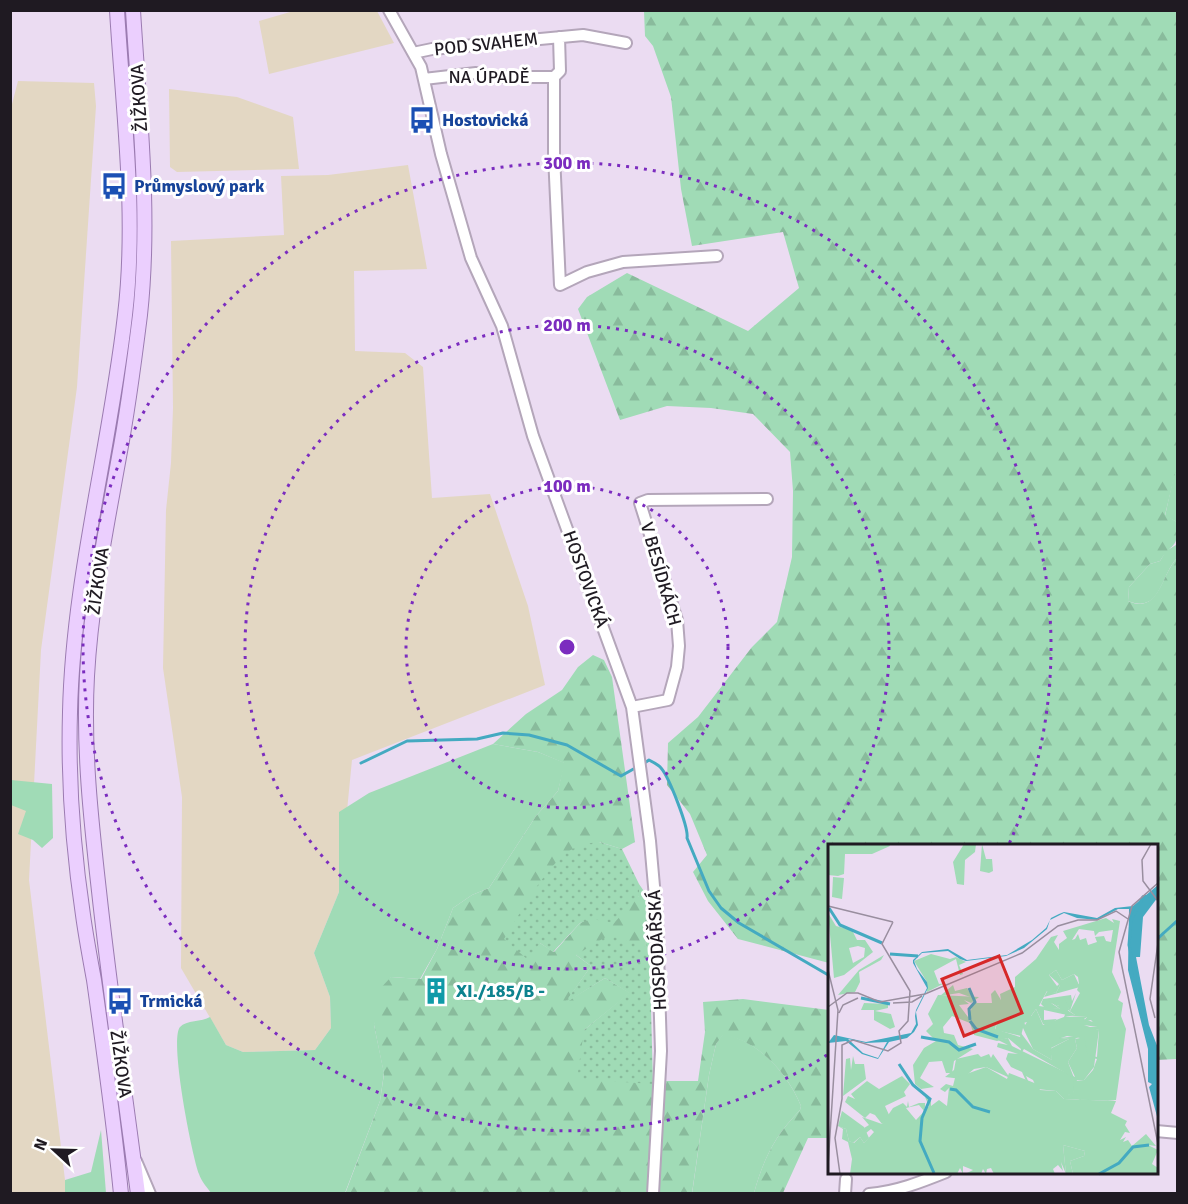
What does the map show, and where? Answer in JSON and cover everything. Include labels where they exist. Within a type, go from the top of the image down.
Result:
[{"type":"main road","name":"ŽIŽKOVA","points":[[117,10],[128,194],[126,311],[117,382],[74,636],[71,676],[70,775],[83,916],[121,1194]]},
{"type":"main road","name":"ŽIŽKOVA","points":[[133,10],[144,253],[131,385],[103,547],[90,639],[87,713],[88,773],[95,855],[138,1194]]},
{"type":"street","name":"HOSTOVICKÁ","points":[[389,10],[421,67],[441,153],[471,258],[502,326],[533,436],[632,707]]},
{"type":"street","name":"POD SVAHEM","points":[[413,53],[432,49],[583,35],[626,43]]},
{"type":"street","name":"POD SVAHEM","points":[[560,38],[560,70],[554,77],[554,155],[560,285],[587,272],[623,262],[717,256]]},
{"type":"street","name":"NA ÚPADĚ","points":[[424,79],[476,73],[486,77],[554,77]]},
{"type":"street","name":"V BESÍDKÁCH","points":[[632,707],[668,700],[677,667],[679,646],[677,620],[640,503],[648,500],[767,499]]},
{"type":"street","name":"HOSPODÁŘSKÁ","points":[[632,707],[650,841],[657,920],[661,1052],[653,1194]]},
{"type":"street","points":[[1158,1131],[1178,1133]]},
{"type":"street","name":"ŽIŽKOVA","points":[[132,1151],[150,1194]]},
{"type":"street","points":[[869,1194],[903,1188],[943,1174]]},
{"type":"street","points":[[845,1194],[846,1179]]},
{"type":"shaded area","points":[[297,10],[377,11],[394,43],[269,74],[259,21]]},
{"type":"shaded area","points":[[18,81],[94,83],[96,106],[77,387],[41,650],[29,880],[65,1193],[11,1194],[11,108]]},
{"type":"shaded area","points":[[169,89],[237,97],[293,117],[299,169],[177,172],[170,167]]},
{"type":"shaded area","points":[[408,165],[427,269],[354,271],[355,351],[405,353],[423,367],[432,498],[490,494],[528,606],[545,685],[352,760],[339,892],[314,953],[330,997],[331,1028],[315,1050],[243,1052],[226,1045],[181,968],[182,797],[163,668],[166,510],[173,408],[171,241],[284,235],[281,176],[328,175]]},
{"type":"green space","points":[[644,11],[1177,11],[1178,461],[1165,515],[1177,522],[1177,537],[1160,561],[1150,564],[1129,587],[1128,601],[1138,604],[1146,603],[1153,598],[1177,558],[1176,1059],[1158,1060],[1158,844],[828,844],[828,963],[738,939],[708,901],[693,872],[707,855],[690,814],[667,785],[668,743],[698,717],[752,647],[777,622],[792,557],[793,491],[790,452],[753,414],[711,408],[667,406],[620,420],[578,309],[587,297],[627,273],[748,331],[799,288],[783,232],[692,246],[681,189],[671,97],[653,46],[645,36]]},
{"type":"green space","points":[[1177,461],[1177,522],[1165,516]]},
{"type":"green space","points":[[1177,539],[1177,558],[1154,598],[1139,604],[1128,601],[1129,587],[1150,564],[1160,561],[1166,551],[1176,545]]},
{"type":"green space","points":[[593,655],[604,660],[612,677],[635,842],[622,849],[599,842],[540,943],[554,952],[580,923],[639,896],[639,884],[648,897],[645,914],[646,947],[576,955],[591,966],[566,1002],[605,978],[630,993],[584,1030],[652,1084],[667,1081],[698,1081],[705,1032],[703,1002],[743,999],[828,1010],[828,1138],[808,1138],[783,1193],[754,1193],[771,1148],[801,1106],[788,1082],[770,1060],[748,1044],[723,1035],[716,1044],[709,1075],[692,1193],[345,1194],[380,1101],[384,1074],[374,1025],[377,992],[391,977],[421,979],[437,949],[453,908],[472,895],[489,888],[536,816],[558,791],[564,763],[538,752],[493,744],[526,714],[562,690],[578,667]]},
{"type":"green space","points":[[493,744],[538,752],[565,763],[558,791],[536,816],[489,888],[472,895],[453,908],[437,949],[420,979],[391,977],[374,1025],[384,1073],[380,1101],[345,1193],[211,1193],[199,1174],[187,1123],[177,1053],[177,1036],[180,1027],[186,1023],[210,1017],[226,1045],[243,1052],[315,1050],[331,1028],[330,997],[314,953],[339,892],[339,812],[369,793]]},
{"type":"green space","points":[[11,780],[52,784],[53,838],[42,848],[33,840],[18,834],[26,811],[11,805]]},
{"type":"green space","points":[[599,842],[622,849],[639,884],[639,896],[614,923],[592,919],[580,923],[553,952],[540,943],[527,959],[504,939],[537,886],[558,860],[581,845]]},
{"type":"green space","points":[[648,897],[653,1084],[577,1079],[584,1030],[629,993],[605,978],[564,1004],[591,966],[576,955],[609,935],[646,947],[645,914]]},
{"type":"green space","points":[[723,1034],[748,1043],[770,1060],[788,1082],[801,1106],[771,1148],[754,1193],[692,1194],[709,1075],[716,1044]]},
{"type":"green space","points":[[101,1130],[106,1193],[65,1193],[65,1180],[91,1172]]},
{"type":"waterway","points":[[361,763],[407,741],[477,739],[503,733],[529,735],[567,745],[621,776],[637,767]]},
{"type":"waterway","points":[[643,764],[649,760],[659,766],[669,781],[685,824],[687,838],[709,891],[721,908],[739,923],[828,975]]},
{"type":"waterway","points":[[1158,938],[1178,920]]},
{"type":"place","name":"Hostovická","points":[[422,120]]},
{"type":"place","name":"Průmyslový park","points":[[114,186]]},
{"type":"place","name":"XI./185/B -","points":[[436,991]]},
{"type":"place","name":"Trmická","points":[[120,1001]]}]
